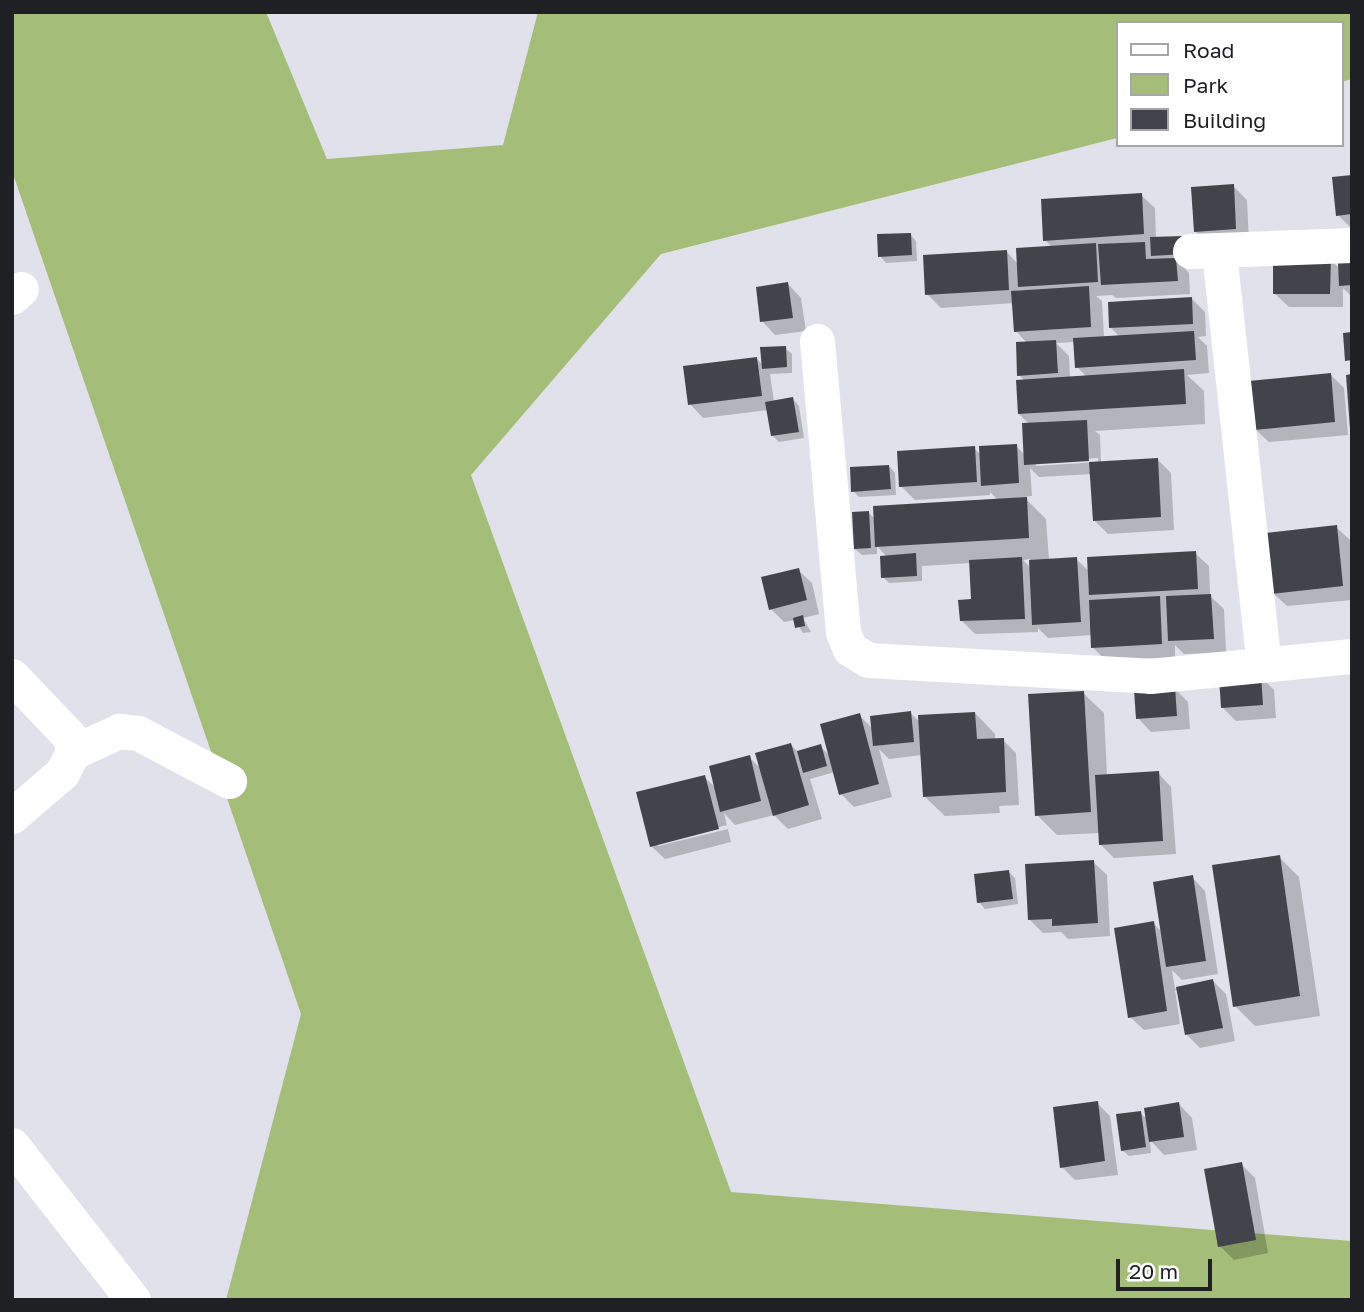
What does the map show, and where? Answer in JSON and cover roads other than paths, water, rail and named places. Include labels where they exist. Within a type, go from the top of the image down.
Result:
[{"type":"street","points":[[1264,665],[1204,251],[1352,245]]},
{"type":"street","points":[[817,341],[844,632],[850,649],[868,660],[882,663],[1150,676],[1352,656]]},
{"type":"street","points":[[12,676],[70,737],[73,752]]},
{"type":"street","points":[[12,816],[62,773],[73,752],[120,731],[138,733],[229,781]]},
{"type":"street","points":[[12,1145],[133,1300]]}]
